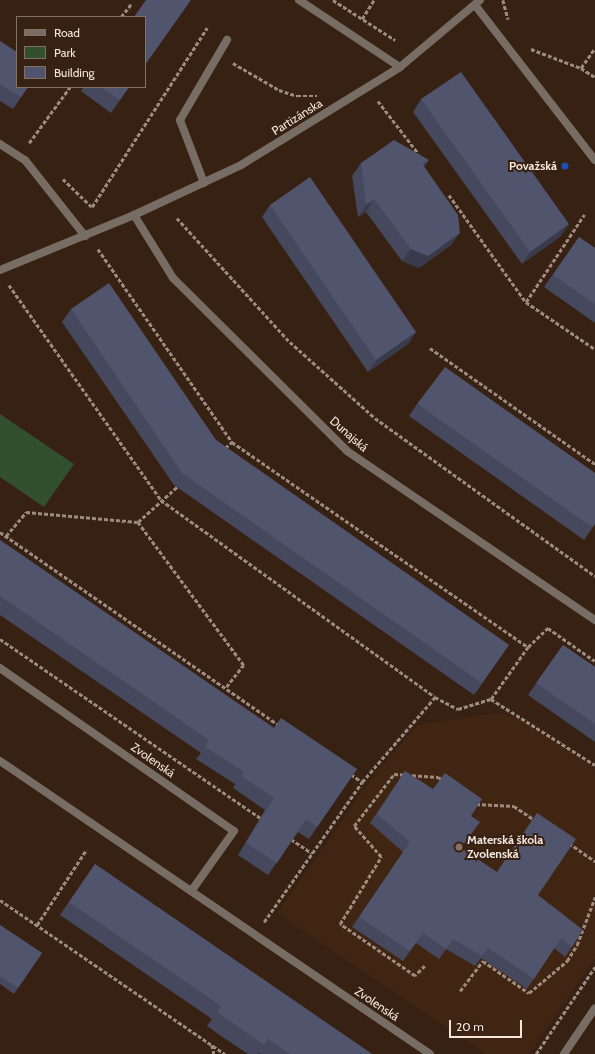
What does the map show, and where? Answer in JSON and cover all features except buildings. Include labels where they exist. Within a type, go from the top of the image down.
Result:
[{"type":"street","points":[[300,0],[400,67]]},
{"type":"street","points":[[477,3],[595,160]]},
{"type":"street","name":"Partizánska","points":[[0,270],[134,215],[241,165],[400,67],[477,3]]},
{"type":"street","points":[[204,183],[180,120],[227,40]]},
{"type":"street","points":[[0,144],[25,160],[85,236]]},
{"type":"street","name":"Dunajská","points":[[134,215],[173,278],[347,451],[595,620]]},
{"type":"street","name":"Zvolenská","points":[[0,668],[234,831],[192,890]]},
{"type":"street","name":"Zvolenská","points":[[0,761],[192,890],[255,935],[430,1054]]},
{"type":"street","points":[[564,1054],[595,1008]]},
{"type":"path","points":[[333,0],[396,40]]},
{"type":"path","points":[[362,19],[374,0]]},
{"type":"path","points":[[503,0],[509,22]]},
{"type":"path","points":[[122,16],[131,4]]},
{"type":"path","points":[[92,207],[207,28]]},
{"type":"path","points":[[525,44],[581,68],[595,77]]},
{"type":"path","points":[[581,68],[595,48]]},
{"type":"path","points":[[237,66],[279,90],[296,96],[317,96]]},
{"type":"path","points":[[28,145],[69,88]]},
{"type":"path","points":[[378,100],[418,153]]},
{"type":"path","points":[[449,196],[526,302],[595,349]]},
{"type":"path","points":[[526,302],[584,215]]},
{"type":"path","points":[[177,218],[290,342],[375,418],[595,576]]},
{"type":"path","points":[[98,249],[232,442],[528,647]]},
{"type":"path","points":[[9,285],[161,500],[435,696],[458,709],[492,699],[528,647],[548,628],[595,661]]},
{"type":"path","points":[[430,348],[595,464]]},
{"type":"path","points":[[220,452],[232,442]]},
{"type":"path","points":[[138,522],[184,481]]},
{"type":"path","points":[[6,536],[26,512],[138,522],[244,665],[226,688]]},
{"type":"path","points":[[0,532],[284,728]]},
{"type":"path","points":[[0,639],[266,822]]},
{"type":"path","points":[[255,935],[362,782],[435,696]]},
{"type":"path","points":[[492,699],[595,765]]},
{"type":"path","points":[[349,773],[362,782]]},
{"type":"path","points":[[425,966],[415,976],[340,924],[381,857],[354,826],[394,774],[438,777],[451,786]]},
{"type":"path","points":[[470,799],[477,804],[514,806],[539,823]]},
{"type":"path","points":[[286,835],[312,853]]},
{"type":"path","points":[[564,840],[595,861]]},
{"type":"path","points":[[37,925],[86,850]]},
{"type":"path","points":[[460,991],[483,961],[529,993],[567,961],[577,945],[595,897]]},
{"type":"path","points":[[0,900],[225,1054]]},
{"type":"path","points":[[536,1054],[595,967]]},
{"type":"path","points":[[212,1045],[214,1054]]},
{"type":"shaded area","name":"Materská škola Zvolenská","points":[[497,713],[523,720],[595,769],[595,958],[529,1054],[486,1054],[277,913],[371,780],[417,725]]},
{"type":"green space","points":[[0,414],[74,464],[44,507],[0,477]]},
{"type":"place","name":"Považská","points":[[565,166]]},
{"type":"place","name":"Materská škola Zvolenská","points":[[459,847]]}]
